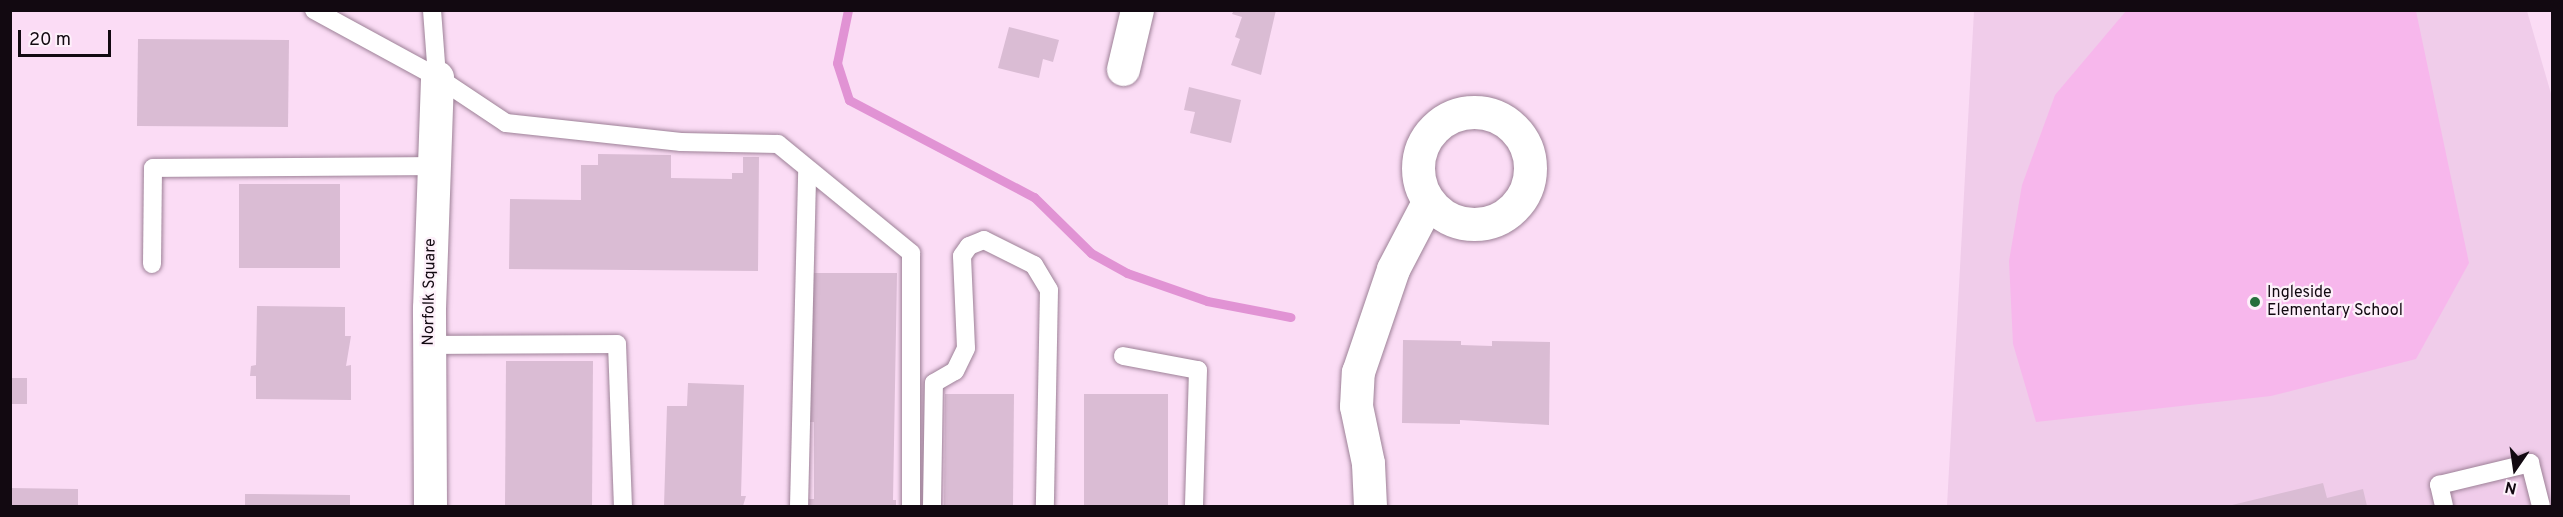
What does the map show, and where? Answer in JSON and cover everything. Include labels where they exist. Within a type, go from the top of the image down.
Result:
[{"type":"street","points":[[1123,69],[1137,10]]},
{"type":"street","name":"Norfolk Square","points":[[430,507],[429,345],[437,77]]},
{"type":"street","points":[[1370,507],[1368,464],[1356,406],[1358,372],[1392,269],[1428,202]]},
{"type":"lane","points":[[314,10],[437,77],[506,123],[681,142],[778,144],[911,253],[911,507]]},
{"type":"lane","points":[[432,10],[437,77]]},
{"type":"lane","points":[[152,264],[153,168],[434,166]]},
{"type":"lane","points":[[799,507],[807,169]]},
{"type":"lane","points":[[932,507],[934,383],[955,371],[966,348],[962,256],[969,246],[984,240],[1034,265],[1049,290],[1045,507]]},
{"type":"lane","points":[[429,345],[617,344],[623,507]]},
{"type":"lane","points":[[1124,356],[1198,370],[1194,507]]},
{"type":"lane","points":[[2444,507],[2439,485],[2530,463],[2541,507]]},
{"type":"shaded area","name":"Ingleside Elementary School","points":[[1974,11],[2527,11],[2552,97],[2552,506],[1947,506]]},
{"type":"shaded area","points":[[2126,11],[2416,11],[2469,263],[2416,359],[2271,396],[2036,422],[2013,344],[2009,261],[2022,185],[2055,95]]},
{"type":"building","points":[[1234,10],[1276,10],[1261,75],[1231,65],[1240,39],[1235,37],[1242,17],[1232,14]]},
{"type":"building","points":[[1009,27],[1059,40],[1053,62],[1043,59],[1039,78],[998,68]]},
{"type":"building","points":[[138,39],[289,40],[288,127],[137,126]]},
{"type":"building","points":[[1189,87],[1241,100],[1231,143],[1190,133],[1195,112],[1184,110]]},
{"type":"building","points":[[598,154],[671,155],[671,178],[732,179],[732,173],[743,173],[743,157],[759,157],[758,271],[509,269],[510,199],[581,200],[581,165],[598,165]]},
{"type":"building","points":[[239,184],[340,184],[340,268],[239,268]]},
{"type":"building","points":[[811,273],[897,273],[893,500],[896,500],[896,506],[809,506],[809,499],[814,499],[814,422],[810,422]]},
{"type":"building","points":[[257,306],[345,307],[345,336],[351,336],[346,366],[351,365],[351,400],[256,399],[256,376],[250,376],[251,366],[256,365]]},
{"type":"building","points":[[1403,340],[1461,341],[1461,345],[1492,346],[1492,341],[1550,342],[1549,425],[1460,420],[1460,424],[1402,423]]},
{"type":"building","points":[[506,361],[593,361],[592,506],[505,506]]},
{"type":"building","points":[[10,378],[27,378],[27,404],[10,404]]},
{"type":"building","points":[[688,383],[744,385],[741,496],[746,496],[743,506],[664,506],[667,406],[687,406]]},
{"type":"building","points":[[945,394],[1014,394],[1013,506],[944,506]]},
{"type":"building","points":[[1084,394],[1168,394],[1168,506],[1084,506]]},
{"type":"building","points":[[2323,483],[2327,498],[2363,489],[2367,506],[2228,506]]},
{"type":"building","points":[[10,488],[78,489],[78,506],[10,506]]},
{"type":"building","points":[[245,494],[350,495],[350,506],[245,506]]},
{"type":"waterway","points":[[848,10],[837,63],[849,100],[1034,197],[1091,253],[1127,273],[1207,301],[1290,317]]},
{"type":"place","name":"Ingleside Elementary School","points":[[2255,302]]}]
